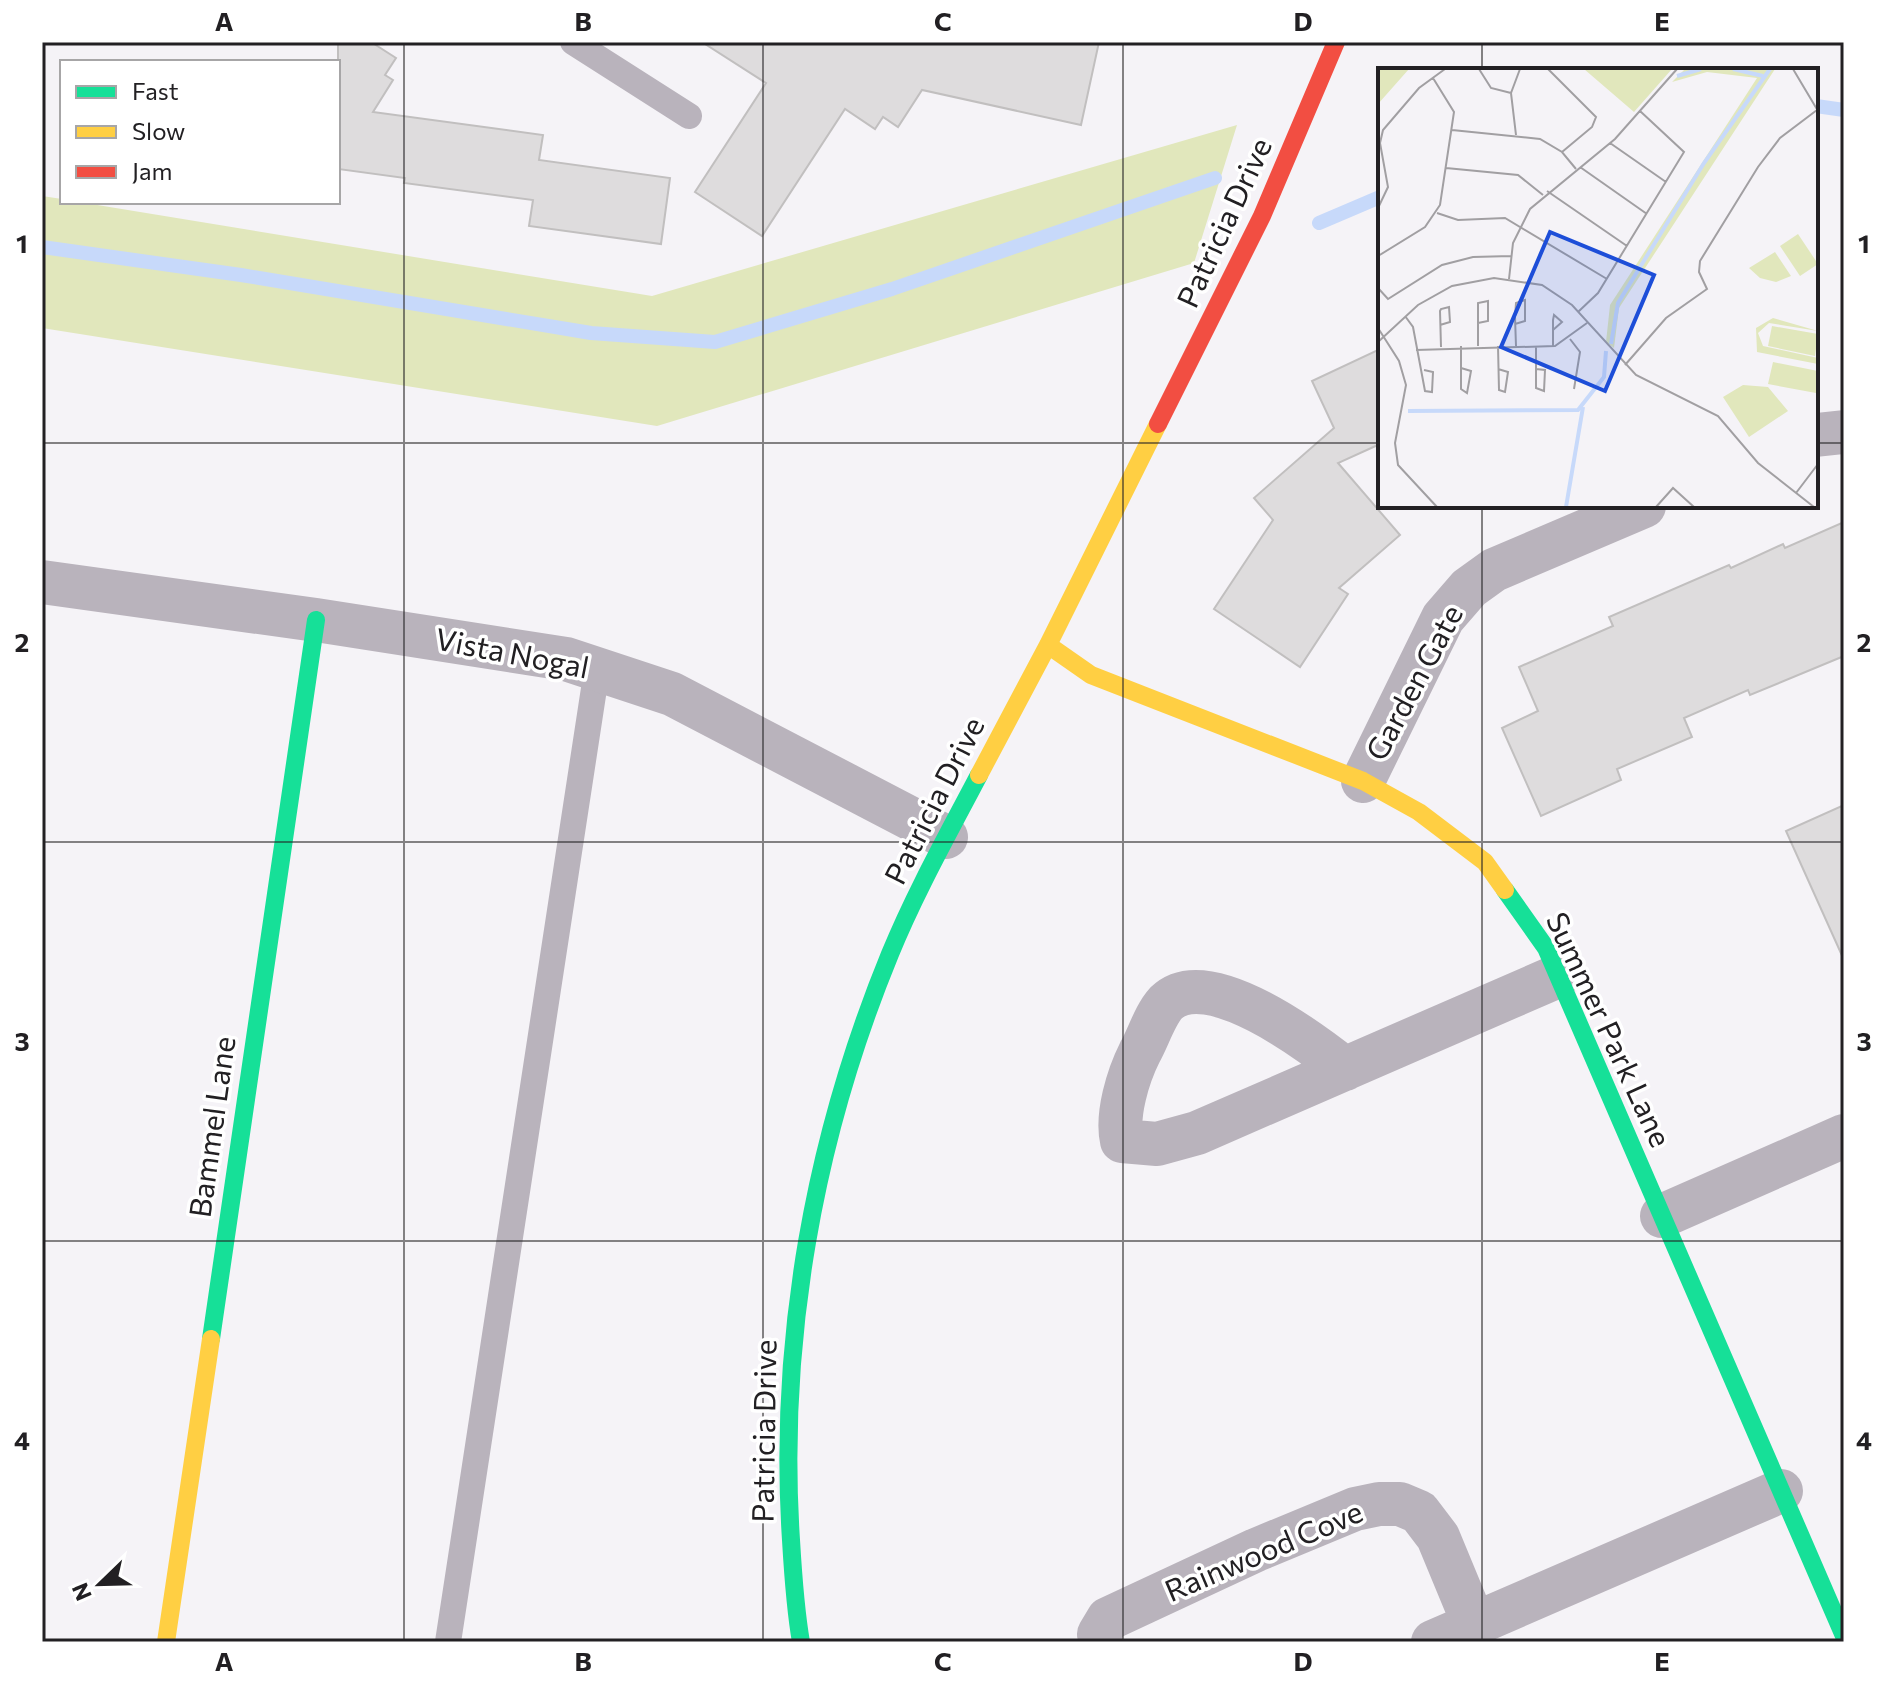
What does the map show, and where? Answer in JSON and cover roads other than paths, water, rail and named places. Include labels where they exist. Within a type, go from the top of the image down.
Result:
[{"type":"street","name":"Patricia Drive","points":[[801,1642],[796,1614],[787,1479],[792,1344],[811,1211],[849,1066],[890,953],[1262,216],[1336,42]]},
{"type":"street","points":[[1818,435],[1844,432]]},
{"type":"street","name":"Garden Gate","points":[[1363,781],[1443,618],[1469,588],[1494,570],[1639,508]]},
{"type":"street","name":"Vista Nogal","points":[[42,582],[566,659],[672,694],[946,837]]},
{"type":"street","name":"Bammel Lane","points":[[166,1642],[316,620]]},
{"type":"street","name":"Summer Park Lane","points":[[1048,645],[1091,675],[1363,781],[1419,812],[1485,862],[1546,948],[1844,1636]]},
{"type":"street","points":[[1345,1069],[1277,1019],[1233,1000],[1201,993],[1180,994],[1165,1004],[1133,1067],[1119,1128],[1122,1141],[1157,1144],[1197,1133],[1345,1069],[1558,976]]},
{"type":"street","points":[[1662,1216],[1844,1136]]},
{"type":"street","points":[[1433,1642],[1781,1491]]},
{"type":"street","name":"Rainwood Cove","points":[[1101,1642],[1099,1634],[1108,1619],[1256,1550],[1355,1509],[1379,1504],[1400,1504],[1419,1512],[1438,1537],[1474,1624]]},
{"type":"lane","points":[[573,42],[689,116]]},
{"type":"lane","points":[[448,1642],[597,669]]},
{"type":"waterway","points":[[1818,106],[1844,110]]},
{"type":"waterway","points":[[42,247],[241,275],[591,333],[715,342],[892,289],[1215,178]]},
{"type":"waterway","points":[[1319,223],[1378,198]]}]
